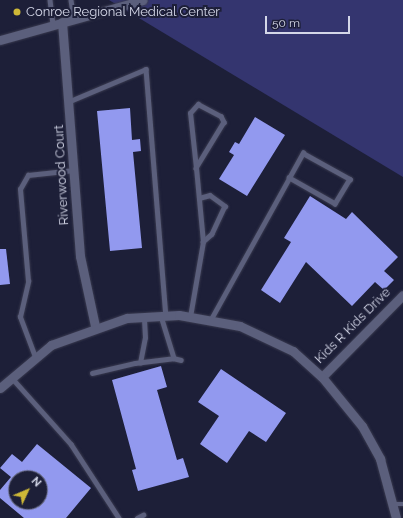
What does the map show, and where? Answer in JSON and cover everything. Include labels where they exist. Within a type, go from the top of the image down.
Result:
[{"type":"street","points":[[0,40],[74,18],[143,0]]},
{"type":"street","name":"Riverwood Court","points":[[58,23],[70,101],[80,256],[95,326]]},
{"type":"street","name":"Kids R Kids Drive","points":[[322,377],[403,294]]},
{"type":"street","points":[[0,388],[35,357],[95,326],[144,316],[164,315],[211,319],[271,338],[293,351],[322,377],[369,439],[380,459],[396,518]]},
{"type":"lane","points":[[50,0],[58,23]]},
{"type":"lane","points":[[71,0],[74,18]]},
{"type":"lane","points":[[70,101],[146,69],[164,315],[174,358]]},
{"type":"lane","points":[[190,317],[203,242],[190,113],[198,104],[222,116],[224,122],[196,168]]},
{"type":"lane","points":[[211,319],[289,178],[303,153],[350,179],[335,204],[289,178]]},
{"type":"lane","points":[[35,357],[20,317],[28,281],[20,189],[28,175],[75,169]]},
{"type":"lane","points":[[199,198],[210,196],[225,206],[212,234],[203,242]]},
{"type":"lane","points":[[140,362],[146,338],[144,316]]},
{"type":"lane","points":[[92,373],[140,362],[174,358],[180,360]]},
{"type":"lane","points":[[11,377],[71,444],[119,518]]},
{"type":"lane","points":[[392,504],[403,504]]},
{"type":"lane","points":[[137,518],[143,514]]},
{"type":"shaded area","points":[[109,0],[403,0],[403,177]]},
{"type":"building","points":[[130,108],[132,140],[140,139],[141,151],[133,152],[142,248],[110,251],[97,111]]},
{"type":"building","points":[[255,117],[285,135],[247,196],[219,179],[234,155],[229,152],[235,142],[239,144]]},
{"type":"building","points":[[310,196],[346,219],[352,212],[398,257],[384,271],[394,280],[384,290],[375,282],[352,306],[306,262],[280,303],[261,290],[291,242],[284,238]]},
{"type":"building","points":[[0,249],[6,249],[10,284],[0,285]]},
{"type":"building","points":[[161,366],[167,387],[157,390],[177,460],[183,458],[189,477],[138,491],[132,470],[136,469],[112,380]]},
{"type":"building","points":[[221,369],[286,413],[266,442],[249,431],[227,463],[200,444],[219,416],[198,402]]},
{"type":"building","points":[[37,444],[91,488],[66,518],[24,518],[14,510],[48,510],[48,470],[8,470],[8,475],[0,468],[12,454],[22,462]]},
{"type":"building","points":[[8,481],[8,505],[0,498],[0,490]]},
{"type":"place","name":"Conroe Regional Medical Center","points":[[17,12]]}]
